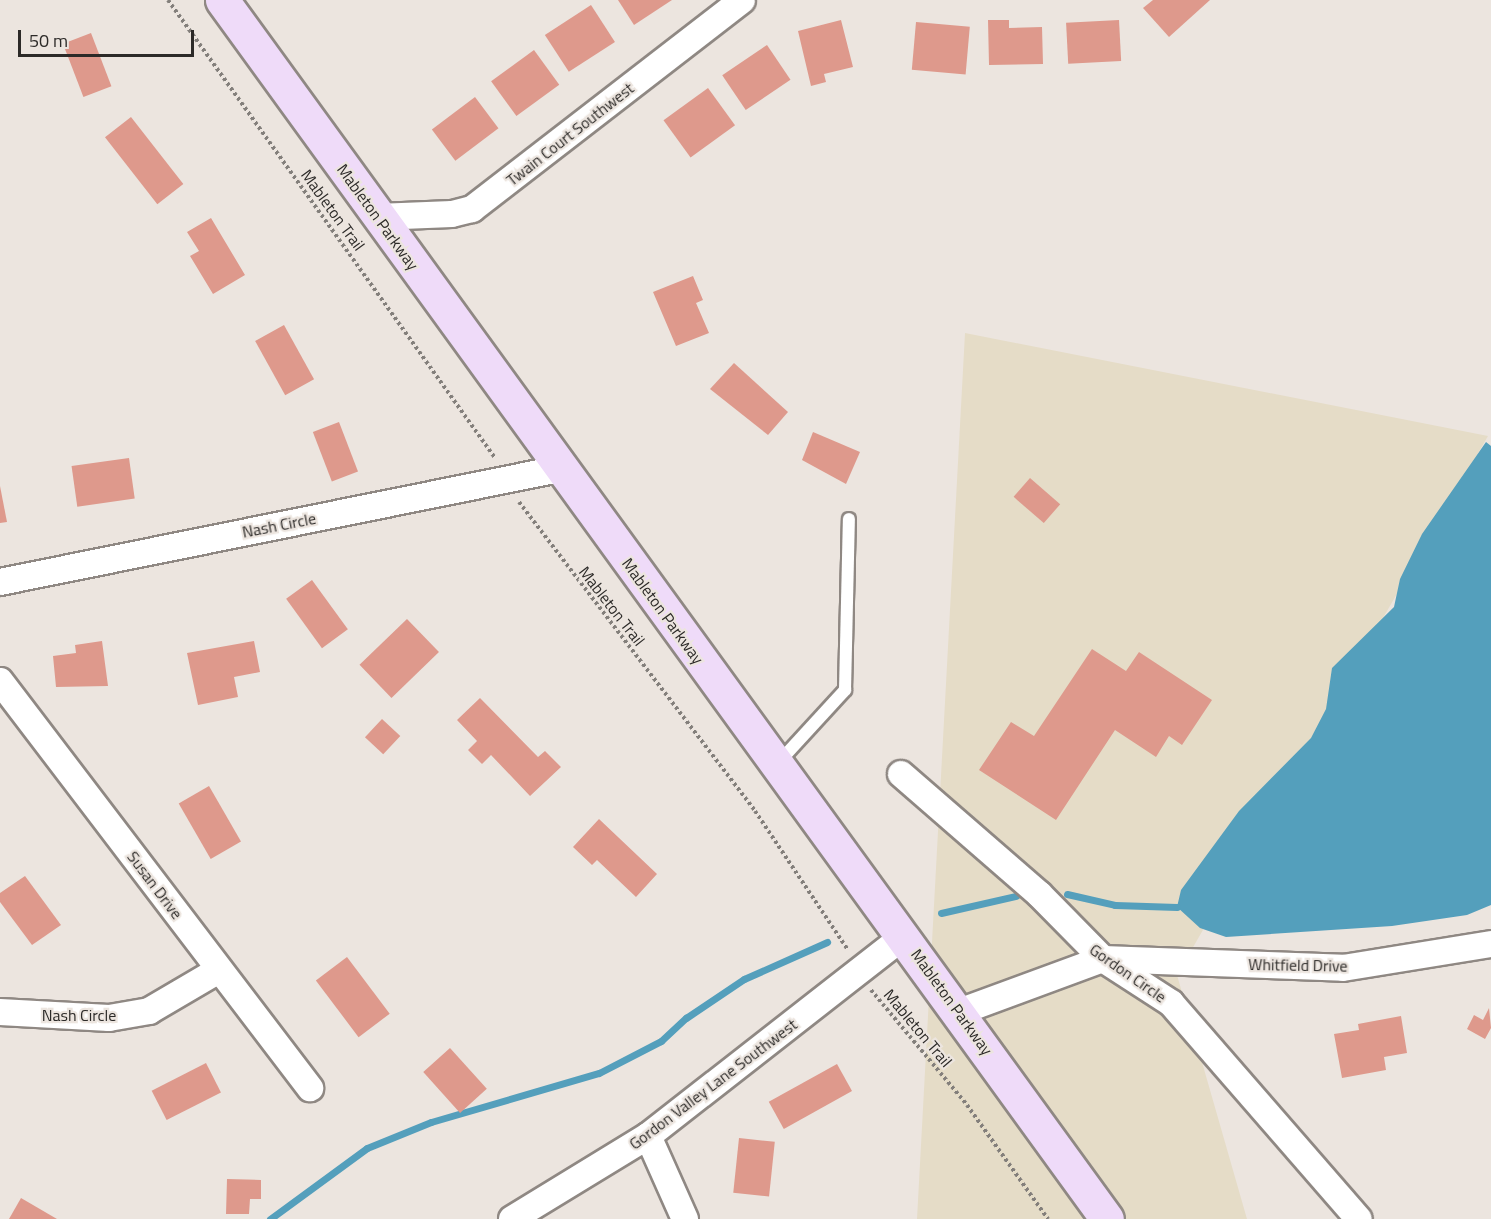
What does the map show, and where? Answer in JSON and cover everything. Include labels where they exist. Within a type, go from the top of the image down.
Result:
[{"type":"main road","name":"Mableton Parkway","points":[[222,0],[559,469],[904,936],[1107,1219]]},
{"type":"street","name":"Twain Court Southwest","points":[[377,217],[452,214],[472,209],[742,0]]},
{"type":"street","name":"Nash Circle","points":[[0,582],[559,469]]},
{"type":"street","name":"Susan Drive","points":[[0,681],[310,1088]]},
{"type":"street","name":"Gordon Circle","points":[[901,774],[1039,894],[1103,959],[1171,1003],[1359,1219]]},
{"type":"street","name":"Gordon Valley Lane Southwest","points":[[512,1219],[648,1136],[904,936]]},
{"type":"street","name":"Whitfield Drive","points":[[1103,959],[1342,968],[1491,944]]},
{"type":"street","points":[[959,1012],[1103,959]]},
{"type":"street","name":"Nash Circle","points":[[0,1012],[109,1018],[149,1011],[219,970]]},
{"type":"street","points":[[648,1136],[685,1219]]},
{"type":"lane","points":[[776,765],[845,690],[849,519]]},
{"type":"path","name":"Mableton Trail","points":[[168,0],[486,440],[526,515],[755,811],[879,1002],[967,1105],[1048,1219]]},
{"type":"shaded area","points":[[965,333],[1488,436],[1177,975],[1247,1219],[917,1219]]},
{"type":"water","points":[[1486,442],[1491,446],[1491,905],[1467,915],[1392,926],[1226,937],[1200,928],[1177,907],[1181,890],[1239,811],[1311,738],[1326,709],[1332,668],[1394,607],[1400,579],[1422,534]]},
{"type":"building","points":[[618,0],[672,0],[634,25]]},
{"type":"building","points":[[1153,0],[1210,0],[1169,37],[1143,8]]},
{"type":"building","points":[[591,5],[615,42],[569,72],[545,35]]},
{"type":"building","points":[[841,20],[853,67],[824,74],[826,82],[811,86],[798,31]]},
{"type":"building","points":[[988,20],[1009,20],[1009,28],[1042,27],[1043,64],[989,65]]},
{"type":"building","points":[[1119,20],[1121,61],[1068,64],[1066,23]]},
{"type":"building","points":[[916,22],[970,27],[966,75],[912,70]]},
{"type":"building","points":[[91,33],[111,86],[83,97],[63,44]]},
{"type":"building","points":[[767,45],[790,80],[746,110],[722,75]]},
{"type":"building","points":[[534,50],[559,85],[516,116],[491,81]]},
{"type":"building","points":[[708,88],[735,125],[691,158],[664,120]]},
{"type":"building","points":[[475,97],[498,128],[455,161],[432,129]]},
{"type":"building","points":[[131,117],[183,184],[157,204],[105,137]]},
{"type":"building","points":[[211,218],[245,275],[213,294],[190,256],[199,251],[187,232]]},
{"type":"building","points":[[693,276],[703,300],[696,303],[709,333],[676,346],[653,292]]},
{"type":"building","points":[[284,325],[314,379],[285,395],[255,341]]},
{"type":"building","points":[[734,363],[788,412],[768,435],[710,389]]},
{"type":"building","points":[[339,422],[358,471],[332,482],[313,432]]},
{"type":"building","points":[[813,432],[860,452],[846,484],[802,460]]},
{"type":"building","points":[[129,458],[135,499],[77,507],[72,466]]},
{"type":"building","points":[[1030,478],[1060,504],[1044,523],[1014,497]]},
{"type":"building","points":[[0,486],[7,522],[0,523]]},
{"type":"building","points":[[312,580],[348,629],[322,648],[286,599]]},
{"type":"building","points":[[407,619],[439,652],[391,698],[360,665]]},
{"type":"building","points":[[102,641],[108,686],[56,687],[53,656],[76,653],[75,645]]},
{"type":"building","points":[[254,641],[260,672],[234,677],[238,697],[198,705],[187,653]]},
{"type":"building","points":[[1092,649],[1126,671],[1139,652],[1212,700],[1182,745],[1169,736],[1156,757],[1115,730],[1056,820],[979,770],[1011,722],[1034,736]]},
{"type":"building","points":[[480,698],[538,757],[545,751],[561,767],[530,796],[491,755],[482,764],[468,750],[477,741],[457,720]]},
{"type":"building","points":[[382,719],[400,736],[383,754],[365,737]]},
{"type":"building","points":[[209,786],[241,841],[211,859],[179,804]]},
{"type":"building","points":[[599,819],[657,874],[636,897],[597,860],[592,865],[573,847]]},
{"type":"building","points":[[25,876],[61,925],[32,945],[0,902],[0,893]]},
{"type":"building","points":[[347,957],[390,1014],[359,1037],[316,980]]},
{"type":"building","points":[[1489,1008],[1491,1028],[1485,1039],[1467,1029],[1474,1015],[1483,1020]]},
{"type":"building","points":[[1401,1016],[1407,1053],[1384,1057],[1386,1070],[1342,1078],[1334,1034],[1359,1030],[1358,1024]]},
{"type":"building","points":[[450,1048],[487,1089],[460,1113],[423,1072]]},
{"type":"building","points":[[206,1063],[221,1092],[167,1120],[152,1091]]},
{"type":"building","points":[[837,1064],[852,1091],[784,1129],[769,1102]]},
{"type":"building","points":[[739,1138],[775,1142],[769,1196],[733,1193]]},
{"type":"building","points":[[227,1179],[261,1180],[261,1199],[250,1199],[249,1214],[226,1214]]},
{"type":"building","points":[[21,1198],[57,1219],[9,1219]]},
{"type":"waterway","points":[[1067,894],[1115,905],[1177,907]]},
{"type":"waterway","points":[[941,913],[1016,896]]},
{"type":"waterway","points":[[270,1219],[367,1148],[431,1122],[599,1073],[661,1041],[686,1018],[744,979],[827,942]]}]
